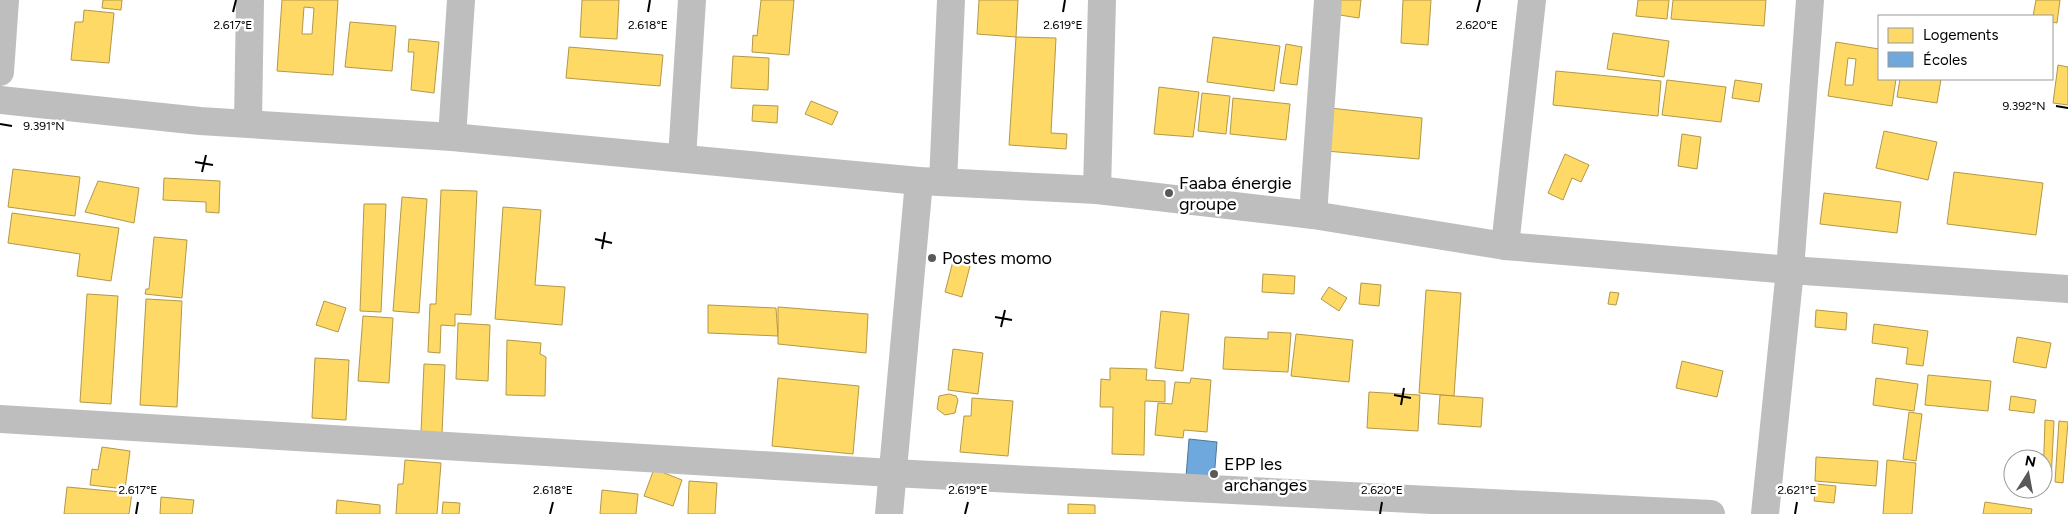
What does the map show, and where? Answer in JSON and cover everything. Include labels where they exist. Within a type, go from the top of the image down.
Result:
[{"type":"street","points":[[0,62],[5,0]]},
{"type":"street","points":[[248,122],[250,0]]},
{"type":"street","points":[[452,137],[461,0]]},
{"type":"street","points":[[682,158],[692,0]]},
{"type":"street","points":[[889,514],[892,473],[931,181],[951,0]]},
{"type":"street","points":[[1097,190],[1102,0]]},
{"type":"street","points":[[1313,215],[1328,0]]},
{"type":"street","points":[[1505,246],[1532,0]]},
{"type":"street","points":[[1765,514],[1790,270],[1810,0]]},
{"type":"street","points":[[0,100],[200,121],[248,122],[452,137],[931,181],[1097,190],[1313,215],[1505,246],[1790,270],[2068,289]]},
{"type":"street","points":[[0,419],[892,473],[1711,514]]},
{"type":"building: Logements","points":[[103,0],[122,0],[121,10],[102,8]]},
{"type":"building: Logements","points":[[282,0],[338,0],[333,75],[277,71]],"holes":[[[304,7],[314,8],[312,34],[302,34]]]},
{"type":"building: Logements","points":[[582,0],[619,0],[617,39],[580,37]]},
{"type":"building: Logements","points":[[761,0],[794,0],[789,55],[752,52],[753,35],[757,36]]},
{"type":"building: Logements","points":[[979,0],[1018,0],[1016,37],[977,34]]},
{"type":"building: Logements","points":[[1335,0],[1361,0],[1359,18],[1333,14]]},
{"type":"building: Logements","points":[[1403,0],[1431,0],[1428,45],[1401,43]]},
{"type":"building: Logements","points":[[1638,0],[1669,0],[1667,19],[1636,16]]},
{"type":"building: Logements","points":[[1673,0],[1766,0],[1764,26],[1671,19]]},
{"type":"building: Logements","points":[[2036,0],[2060,0],[2057,23],[2053,22],[2053,15],[2033,15]]},
{"type":"building: Logements","points":[[84,10],[114,13],[109,63],[71,60],[75,22],[83,22]]},
{"type":"building: Logements","points":[[350,22],[396,26],[392,71],[345,67]]},
{"type":"building: Logements","points":[[1613,33],[1669,41],[1664,77],[1607,69]]},
{"type":"building: Logements","points":[[1016,37],[1056,38],[1051,133],[1067,134],[1066,149],[1009,145]]},
{"type":"building: Logements","points":[[1213,37],[1280,46],[1274,91],[1207,82]]},
{"type":"building: Logements","points":[[409,39],[439,42],[434,93],[411,90],[414,52],[408,52]]},
{"type":"building: Logements","points":[[1836,42],[1878,49],[1878,80],[1896,80],[1892,106],[1828,96]],"holes":[[[1848,58],[1856,59],[1853,85],[1845,85]]]},
{"type":"building: Logements","points":[[1286,44],[1302,47],[1297,85],[1280,83]]},
{"type":"building: Logements","points":[[569,47],[663,55],[660,86],[566,78]]},
{"type":"building: Logements","points":[[733,56],[769,58],[768,90],[731,88]]},
{"type":"building: Logements","points":[[2058,65],[2068,67],[2068,105],[2053,103]]},
{"type":"building: Logements","points":[[1556,71],[1661,81],[1658,116],[1553,105]]},
{"type":"building: Logements","points":[[1667,80],[1726,87],[1721,122],[1662,115]]},
{"type":"building: Logements","points":[[1735,80],[1762,84],[1759,102],[1732,98]]},
{"type":"building: Logements","points":[[1900,80],[1941,80],[1937,103],[1897,97]]},
{"type":"building: Logements","points":[[1159,87],[1199,92],[1193,137],[1154,134]]},
{"type":"building: Logements","points":[[1202,93],[1230,96],[1226,134],[1198,131]]},
{"type":"building: Logements","points":[[1233,98],[1290,104],[1286,140],[1230,134]]},
{"type":"building: Logements","points":[[811,101],[838,112],[832,125],[805,114]]},
{"type":"building: Logements","points":[[753,105],[778,106],[777,123],[752,121]]},
{"type":"building: Logements","points":[[1330,108],[1422,118],[1419,159],[1326,151]]},
{"type":"building: Logements","points":[[1884,131],[1937,142],[1928,180],[1876,168]]},
{"type":"building: Logements","points":[[1682,134],[1701,137],[1697,169],[1678,166]]},
{"type":"building: Logements","points":[[1565,154],[1589,165],[1581,182],[1572,178],[1563,200],[1548,193]]},
{"type":"building: Logements","points":[[13,169],[80,177],[75,216],[8,207]]},
{"type":"building: Logements","points":[[1954,172],[2043,183],[2036,235],[1947,224]]},
{"type":"building: Logements","points":[[164,178],[220,181],[219,213],[206,212],[206,202],[163,200]]},
{"type":"building: Logements","points":[[98,181],[139,188],[134,223],[85,212]]},
{"type":"building: Logements","points":[[441,190],[477,191],[471,315],[455,314],[455,326],[441,325],[440,353],[428,352],[430,304],[436,304]]},
{"type":"building: Logements","points":[[1824,193],[1901,202],[1897,233],[1820,224]]},
{"type":"building: Logements","points":[[402,197],[427,199],[419,313],[393,311]]},
{"type":"building: Logements","points":[[364,204],[386,204],[381,312],[360,311]]},
{"type":"building: Logements","points":[[503,207],[541,210],[535,285],[565,287],[562,325],[495,319]]},
{"type":"building: Logements","points":[[12,213],[119,228],[111,281],[77,276],[80,254],[8,243]]},
{"type":"building: Logements","points":[[154,237],[187,240],[182,298],[145,294],[146,289],[149,289]]},
{"type":"building: Logements","points":[[953,261],[970,266],[962,297],[945,292]]},
{"type":"building: Logements","points":[[1263,274],[1295,276],[1294,294],[1262,292]]},
{"type":"building: Logements","points":[[1361,283],[1381,285],[1379,306],[1359,304]]},
{"type":"building: Logements","points":[[1329,287],[1347,298],[1339,311],[1321,299]]},
{"type":"building: Logements","points":[[1426,290],[1461,293],[1454,396],[1419,393]]},
{"type":"building: Logements","points":[[1610,292],[1619,293],[1616,305],[1608,304]]},
{"type":"building: Logements","points":[[87,294],[118,296],[111,404],[80,402]]},
{"type":"building: Logements","points":[[146,299],[182,301],[177,407],[140,405]]},
{"type":"building: Logements","points":[[324,301],[346,308],[338,332],[316,325]]},
{"type":"building: Logements","points":[[708,305],[776,308],[778,336],[708,333]]},
{"type":"building: Logements","points":[[778,307],[868,314],[866,353],[778,344]]},
{"type":"building: Logements","points":[[1816,310],[1847,313],[1846,330],[1815,327]]},
{"type":"building: Logements","points":[[1161,311],[1189,314],[1183,371],[1155,368]]},
{"type":"building: Logements","points":[[363,316],[393,318],[389,383],[358,381]]},
{"type":"building: Logements","points":[[458,323],[490,325],[488,381],[456,379]]},
{"type":"building: Logements","points":[[1874,324],[1928,331],[1923,366],[1906,364],[1908,348],[1872,343]]},
{"type":"building: Logements","points":[[1268,332],[1291,333],[1288,372],[1223,369],[1225,337],[1268,339]]},
{"type":"building: Logements","points":[[1296,334],[1353,340],[1349,382],[1291,376]]},
{"type":"building: Logements","points":[[2017,337],[2051,343],[2046,368],[2013,362]]},
{"type":"building: Logements","points":[[507,340],[541,343],[540,354],[546,357],[545,396],[506,395]]},
{"type":"building: Logements","points":[[953,349],[983,353],[978,394],[948,390]]},
{"type":"building: Logements","points":[[315,358],[349,360],[346,420],[312,418]]},
{"type":"building: Logements","points":[[1682,361],[1723,371],[1717,397],[1676,388]]},
{"type":"building: Logements","points":[[424,364],[445,365],[442,434],[421,433]]},
{"type":"building: Logements","points":[[1110,368],[1147,369],[1146,380],[1165,381],[1165,402],[1145,401],[1144,455],[1112,454],[1113,407],[1100,407],[1101,379],[1110,380]]},
{"type":"building: Logements","points":[[1928,375],[1991,381],[1988,411],[1925,405]]},
{"type":"building: Logements","points":[[778,378],[859,386],[853,454],[772,446]]},
{"type":"building: Logements","points":[[1191,378],[1211,380],[1207,432],[1184,430],[1183,438],[1155,435],[1158,403],[1172,404],[1175,382],[1190,383]]},
{"type":"building: Logements","points":[[1876,378],[1918,384],[1914,411],[1873,405]]},
{"type":"building: Logements","points":[[1369,392],[1420,395],[1418,431],[1367,428]]},
{"type":"building: Logements","points":[[949,394],[956,396],[958,400],[955,413],[945,415],[937,409],[939,396]]},
{"type":"building: Logements","points":[[1440,395],[1483,398],[1481,427],[1438,424]]},
{"type":"building: Logements","points":[[2011,396],[2036,400],[2034,413],[2009,410]]},
{"type":"building: Logements","points":[[972,398],[1013,401],[1008,456],[960,452],[964,416],[971,416]]},
{"type":"building: Logements","points":[[1909,412],[1922,414],[1916,461],[1903,459]]},
{"type":"building: Logements","points":[[2045,420],[2054,421],[2053,449],[2044,449]]},
{"type":"building: Logements","points":[[2059,421],[2068,422],[2063,483],[2055,482]]},
{"type":"building: Logements","points":[[102,447],[130,451],[125,489],[90,485],[92,469],[98,470]]},
{"type":"building: Logements","points":[[1816,457],[1878,461],[1876,486],[1815,481]]},
{"type":"building: Logements","points":[[405,460],[441,463],[437,514],[396,514],[398,484],[403,484]]},
{"type":"building: Logements","points":[[1887,460],[1916,463],[1912,514],[1883,514]]},
{"type":"building: Logements","points":[[654,469],[682,480],[673,506],[644,496]]},
{"type":"building: Logements","points":[[689,481],[717,483],[715,514],[688,514]]},
{"type":"building: Logements","points":[[1816,484],[1836,486],[1834,503],[1814,501]]},
{"type":"building: Logements","points":[[67,487],[132,493],[129,514],[64,514]]},
{"type":"building: Logements","points":[[602,490],[638,494],[636,514],[600,514]]},
{"type":"building: Logements","points":[[161,497],[194,500],[192,514],[160,514]]},
{"type":"building: Logements","points":[[337,500],[380,505],[380,514],[336,514]]},
{"type":"building: Logements","points":[[443,502],[460,503],[459,514],[442,514]]},
{"type":"building: Logements","points":[[1985,502],[2032,509],[2031,514],[1983,514]]},
{"type":"building: Logements","points":[[1068,504],[1095,505],[1095,514],[1068,514]]},
{"type":"building: Écoles","points":[[1189,439],[1217,442],[1214,479],[1186,477]]},
{"type":"place","name":"Faaba énergie groupe","points":[[1169,193]]},
{"type":"place","name":"Postes momo","points":[[932,258]]},
{"type":"place","name":"EPP les archanges","points":[[1214,474]]}]
